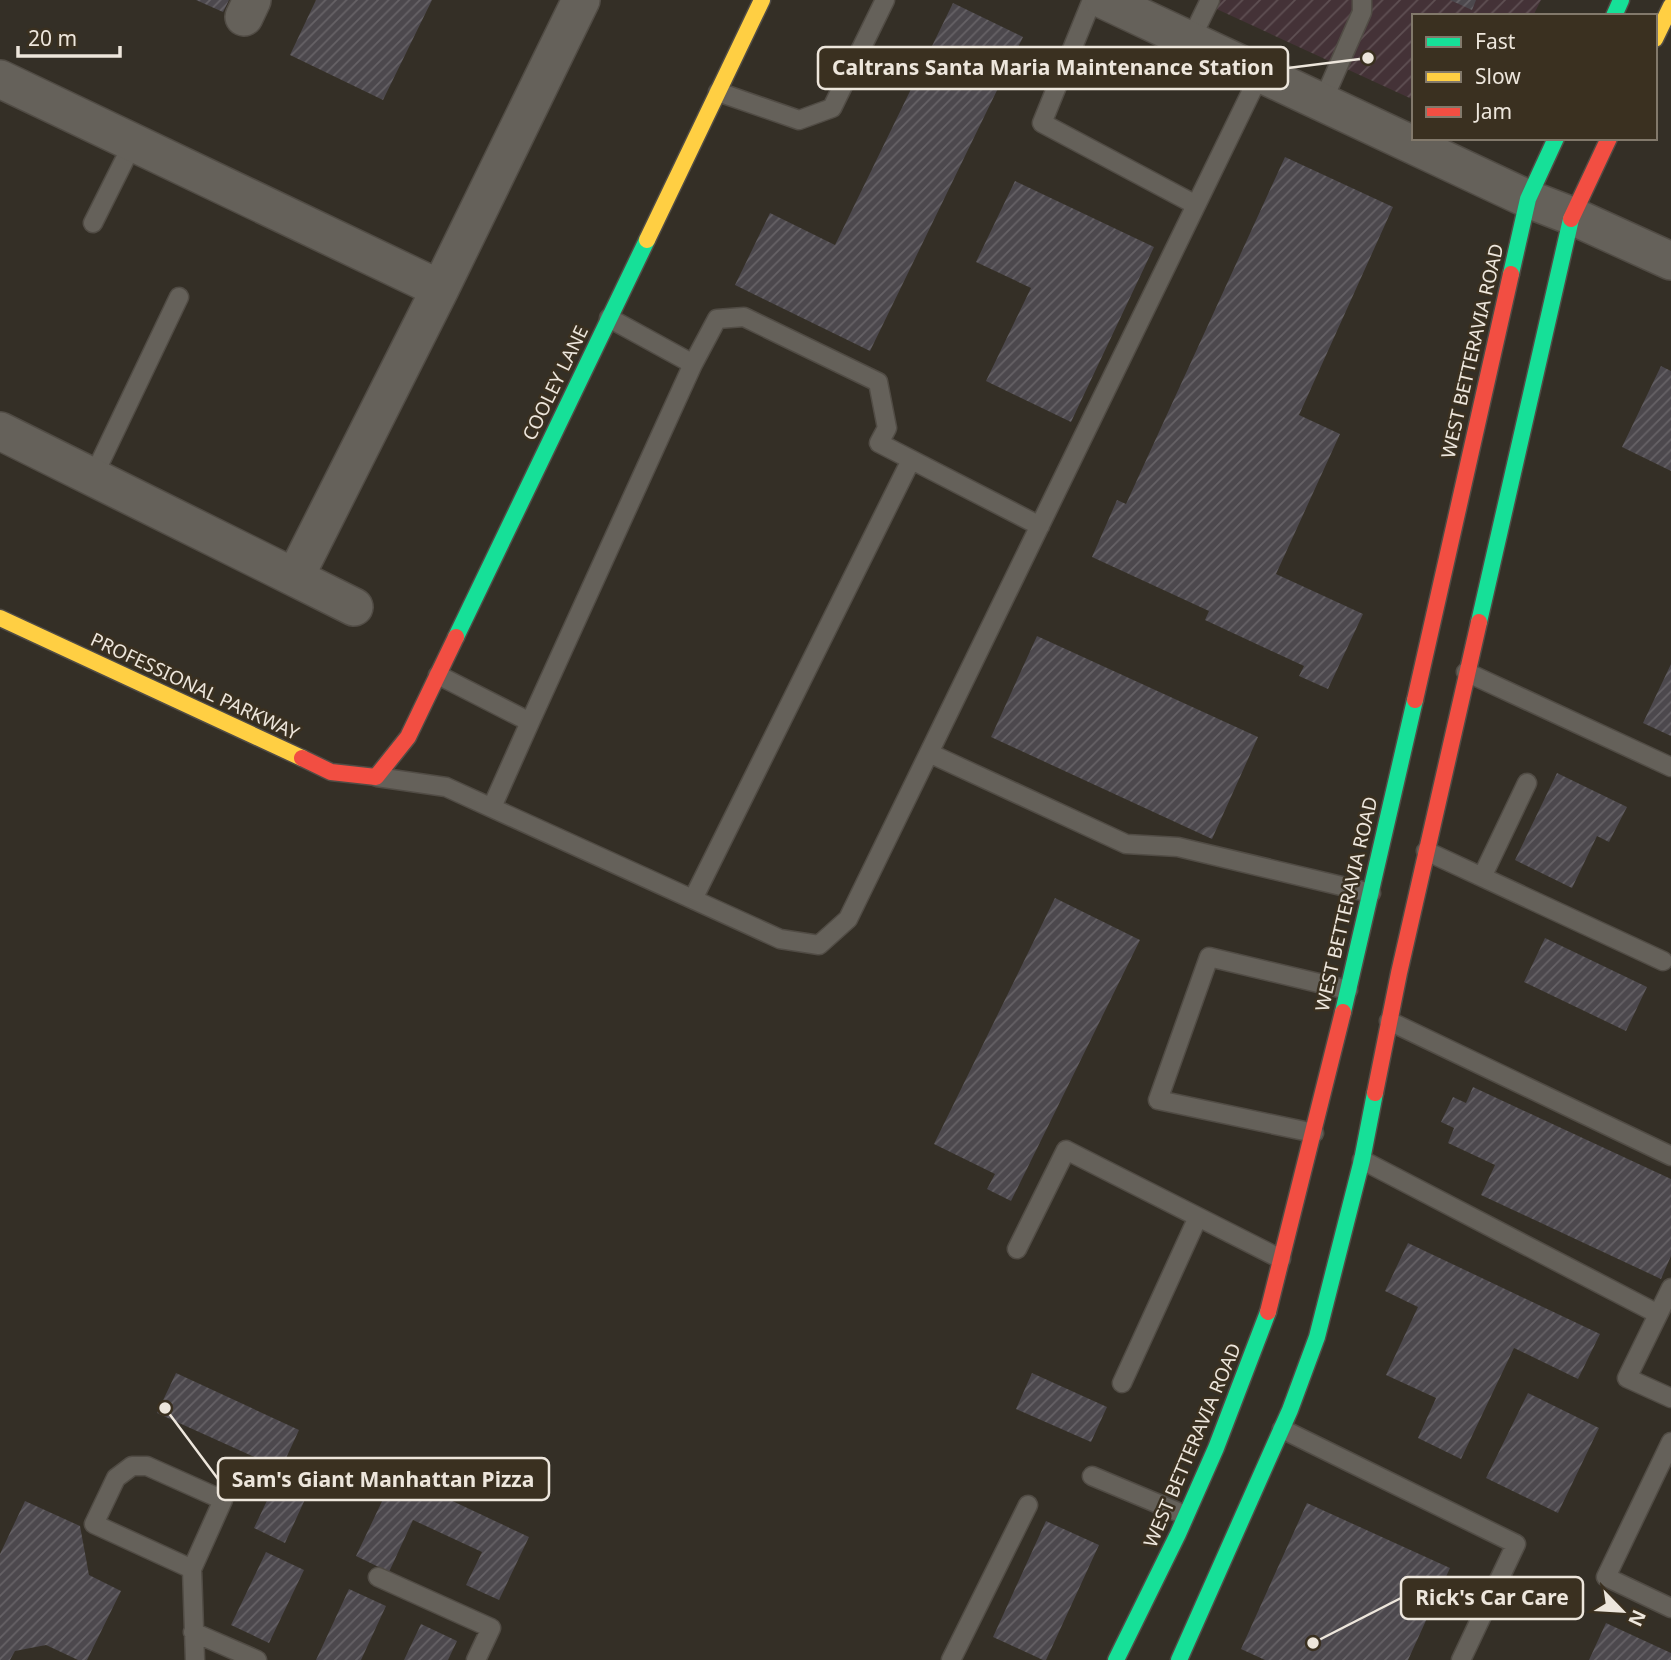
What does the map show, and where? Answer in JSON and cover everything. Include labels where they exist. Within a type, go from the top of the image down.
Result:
[{"type":"main road","name":"COOLEY LANE","points":[[376,777],[408,737],[718,92],[755,2]]},
{"type":"main road","points":[[1657,35],[1671,6]]},
{"type":"main road","name":"WEST BETTERAVIA ROAD","points":[[1116,1660],[1168,1557],[1252,1359],[1266,1318],[1314,1133],[1371,893],[1528,199],[1555,140]]},
{"type":"main road","points":[[1179,1660],[1282,1429],[1317,1337],[1363,1160],[1426,851],[1572,216],[1608,140]]},
{"type":"main road","name":"PROFESSIONAL PARKWAY","points":[[0,618],[331,772],[376,777]]},
{"type":"street","points":[[295,577],[581,0]]},
{"type":"street","points":[[1104,0],[1528,199],[1671,261]]},
{"type":"street","points":[[0,79],[440,289]]},
{"type":"street","points":[[0,431],[354,607]]},
{"type":"lane","points":[[718,92],[799,120],[832,108],[885,0]]},
{"type":"lane","points":[[1092,0],[1042,123],[1196,205]]},
{"type":"lane","points":[[1190,41],[1210,0]]},
{"type":"lane","points":[[1322,103],[1362,12],[1362,0]]},
{"type":"lane","points":[[376,777],[446,787],[780,939],[820,945],[849,919],[1261,74]]},
{"type":"lane","points":[[93,223],[133,143]]},
{"type":"lane","points":[[93,477],[179,297]]},
{"type":"lane","points":[[492,807],[693,364],[718,319],[744,317],[878,383],[887,428],[879,443],[1040,526]]},
{"type":"lane","points":[[609,318],[693,364]]},
{"type":"lane","points":[[693,899],[911,460]]},
{"type":"lane","points":[[1466,672],[1671,767]]},
{"type":"lane","points":[[438,675],[530,722]]},
{"type":"lane","points":[[929,753],[1126,844],[1178,847],[1371,893]]},
{"type":"lane","points":[[1482,877],[1527,783]]},
{"type":"lane","points":[[1426,851],[1663,961]]},
{"type":"lane","points":[[1314,1133],[1158,1100],[1209,957],[1348,990]]},
{"type":"lane","points":[[1390,1021],[1671,1156]]},
{"type":"lane","points":[[1017,1249],[1066,1150],[1281,1259]]},
{"type":"lane","points":[[1363,1160],[1658,1314]]},
{"type":"lane","points":[[1122,1382],[1198,1217]]},
{"type":"lane","points":[[1671,1288],[1627,1378],[1671,1398]]},
{"type":"lane","points":[[1282,1429],[1516,1544],[1461,1660]]},
{"type":"lane","points":[[1669,1452],[1606,1577],[1671,1608]]},
{"type":"lane","points":[[192,1569],[94,1524],[116,1478],[132,1466],[147,1466],[223,1500],[192,1569],[195,1660]]},
{"type":"lane","points":[[1093,1476],[1185,1515]]},
{"type":"lane","points":[[951,1660],[1028,1505]]},
{"type":"lane","points":[[378,1577],[491,1628],[476,1660]]},
{"type":"lane","points":[[193,1632],[257,1660]]},
{"type":"shaded area","points":[[1197,0],[1541,0],[1534,14],[1412,14],[1412,99]]},
{"type":"building","points":[[196,0],[229,0],[223,12]]},
{"type":"building","points":[[316,0],[432,0],[383,100],[290,55]]},
{"type":"building","points":[[1450,0],[1476,0],[1472,10]]},
{"type":"building","points":[[953,3],[1023,37],[870,351],[735,285],[770,213],[835,245]]},
{"type":"building","points":[[1285,157],[1393,207],[1299,415],[1340,434],[1276,574],[1363,614],[1328,689],[1299,676],[1304,666],[1205,620],[1209,611],[1092,557],[1117,500],[1126,504]]},
{"type":"building","points":[[1015,181],[1154,247],[1071,422],[986,381],[1031,288],[976,262]]},
{"type":"building","points":[[1661,366],[1671,371],[1671,471],[1622,447]]},
{"type":"building","points":[[1037,636],[1258,737],[1212,839],[991,737]]},
{"type":"building","points":[[1671,664],[1671,736],[1643,723]]},
{"type":"building","points":[[1557,773],[1627,807],[1609,842],[1597,836],[1572,888],[1515,860]]},
{"type":"building","points":[[1055,898],[1140,940],[1011,1201],[987,1189],[995,1174],[934,1144]]},
{"type":"building","points":[[1545,938],[1647,987],[1626,1031],[1524,982]]},
{"type":"building","points":[[1473,1087],[1671,1179],[1671,1256],[1661,1279],[1481,1195],[1495,1165],[1448,1143],[1454,1128],[1441,1122],[1453,1097],[1466,1103]]},
{"type":"building","points":[[1408,1243],[1600,1334],[1578,1379],[1514,1348],[1461,1459],[1418,1438],[1436,1398],[1386,1375],[1418,1307],[1385,1291]]},
{"type":"building","points":[[176,1373],[299,1430],[281,1469],[157,1413]]},
{"type":"building","points":[[1032,1373],[1107,1407],[1091,1442],[1016,1409]]},
{"type":"building","points":[[1528,1393],[1599,1428],[1558,1513],[1486,1478]]},
{"type":"building","points":[[282,1469],[313,1482],[285,1543],[254,1528]]},
{"type":"building","points":[[395,1474],[529,1537],[499,1600],[466,1585],[482,1552],[413,1520],[389,1572],[356,1556]]},
{"type":"building","points":[[25,1501],[80,1526],[89,1575],[121,1591],[87,1660],[78,1660],[46,1645],[15,1651],[10,1660],[0,1660],[0,1554]]},
{"type":"building","points":[[1307,1503],[1450,1568],[1408,1660],[1265,1660],[1241,1649]]},
{"type":"building","points":[[1046,1521],[1099,1545],[1046,1660],[1043,1660],[993,1637]]},
{"type":"building","points":[[266,1552],[304,1570],[269,1643],[231,1625]]},
{"type":"building","points":[[349,1589],[386,1606],[361,1660],[316,1660]]},
{"type":"building","points":[[1606,1623],[1671,1653],[1671,1660],[1589,1660]]},
{"type":"building","points":[[421,1624],[457,1641],[448,1660],[404,1660]]},
{"type":"traffic: fast","points":[[1615,14],[1621,0]]},
{"type":"traffic: fast","points":[[1511,274],[1528,199],[1555,140]]},
{"type":"traffic: fast","points":[[1479,622],[1571,219]]},
{"type":"traffic: fast","points":[[456,637],[647,240]]},
{"type":"traffic: fast","points":[[1343,1012],[1415,700]]},
{"type":"traffic: fast","points":[[1179,1660],[1290,1410],[1317,1337],[1362,1160],[1375,1093]]},
{"type":"traffic: fast","points":[[1116,1660],[1178,1534],[1216,1448],[1268,1312]]},
{"type":"traffic: slow","points":[[647,240],[762,0]]},
{"type":"traffic: slow","points":[[1657,35],[1671,6]]},
{"type":"traffic: slow","points":[[0,618],[302,758]]},
{"type":"traffic: jam","points":[[1571,219],[1608,140]]},
{"type":"traffic: jam","points":[[1415,700],[1511,274]]},
{"type":"traffic: jam","points":[[1375,1093],[1399,973],[1479,622]]},
{"type":"traffic: jam","points":[[302,758],[331,772],[376,777],[408,737],[456,637]]},
{"type":"traffic: jam","points":[[1268,1312],[1343,1012]]},
{"type":"place","name":"Caltrans Santa Maria Maintenance Station","points":[[1368,58]]},
{"type":"place","name":"Sam's Giant Manhattan Pizza","points":[[165,1408]]},
{"type":"place","name":"Rick's Car Care","points":[[1313,1643]]}]
